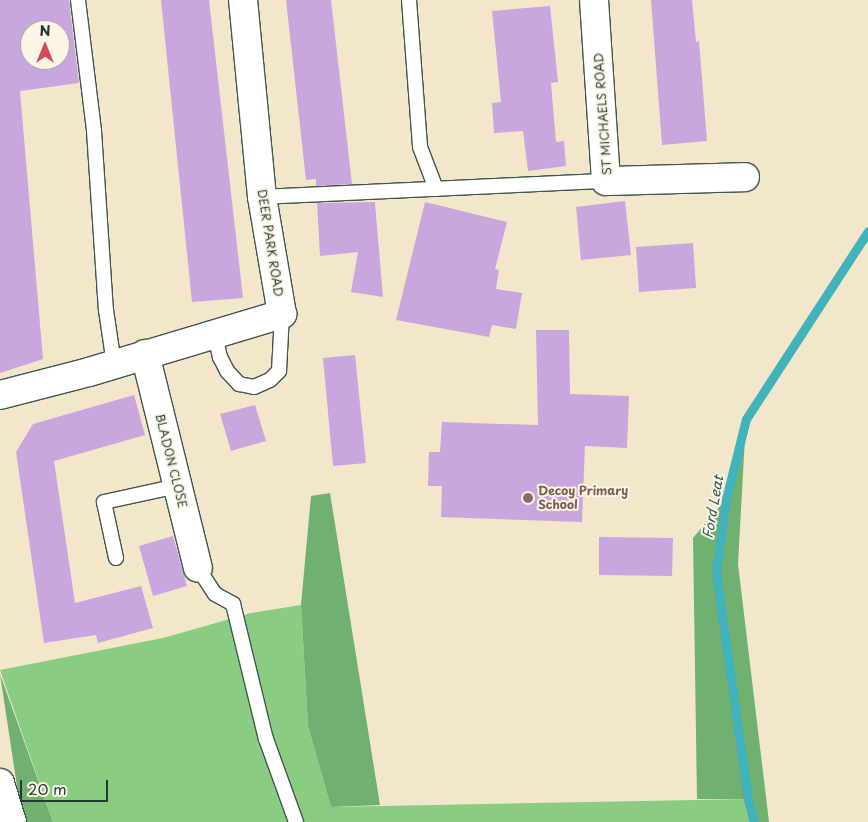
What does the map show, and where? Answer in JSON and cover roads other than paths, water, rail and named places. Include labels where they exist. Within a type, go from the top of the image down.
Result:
[{"type":"street","name":"DEER PARK ROAD","points":[[0,395],[89,372],[282,314],[262,197],[243,0]]},
{"type":"street","name":"ST MICHAELS ROAD","points":[[594,0],[606,181],[745,178]]},
{"type":"street","name":"BLADON CLOSE","points":[[144,354],[198,568]]},
{"type":"street","points":[[0,783],[12,822]]},
{"type":"lane","points":[[78,0],[94,131],[106,310],[114,364]]},
{"type":"lane","points":[[409,0],[420,147],[436,189]]},
{"type":"lane","points":[[262,197],[606,181]]},
{"type":"lane","points":[[215,334],[220,357],[227,372],[239,384],[254,386],[270,380],[279,372],[282,314]]},
{"type":"lane","points":[[116,558],[104,502],[178,486]]},
{"type":"lane","points":[[198,568],[215,594],[233,604],[266,739],[296,822]]},
{"type":"waterway","name":"Ford Leat","points":[[754,822],[748,799],[716,573],[726,499],[746,419],[868,231]]},
{"type":"place","name":"Decoy Primary School","points":[[528,498]]}]
